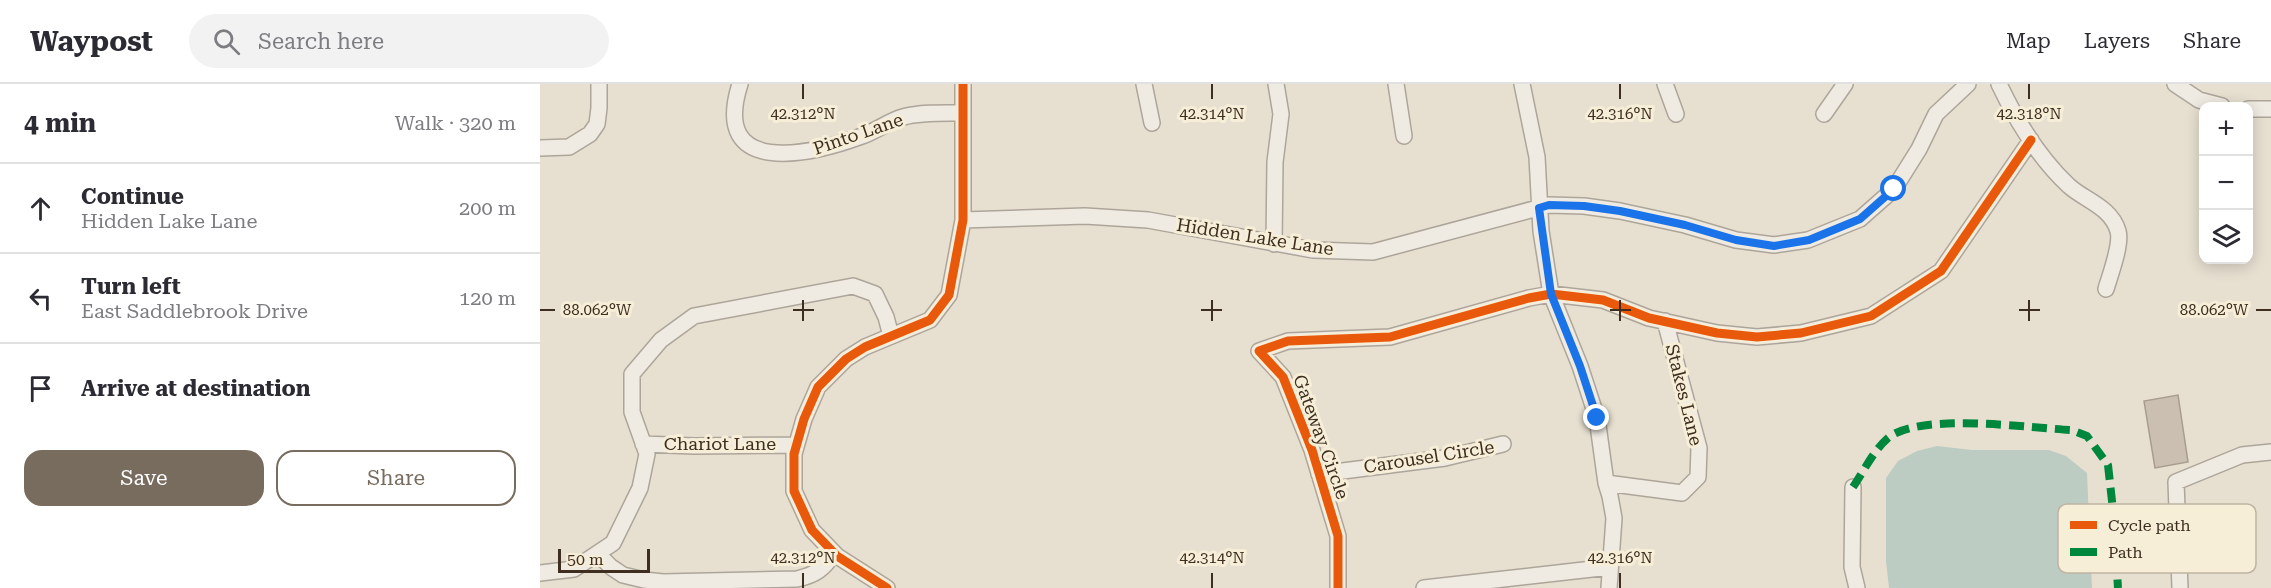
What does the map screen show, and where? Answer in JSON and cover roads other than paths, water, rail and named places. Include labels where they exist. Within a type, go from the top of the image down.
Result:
[{"type":"street","points":[[540,148],[569,147],[590,134],[597,124],[599,84]]},
{"type":"street","name":"Pinto Lane","points":[[740,84],[733,113],[736,127],[742,139],[754,149],[771,154],[813,150],[863,136],[903,117],[963,113]]},
{"type":"street","points":[[887,588],[834,553],[812,530],[794,491],[794,454],[804,419],[818,387],[846,359],[865,347],[930,320],[949,295],[963,220],[963,84]]},
{"type":"street","points":[[1143,84],[1152,123]]},
{"type":"street","points":[[1274,243],[1275,162],[1281,114],[1276,84]]},
{"type":"street","points":[[1396,84],[1404,136]]},
{"type":"street","points":[[1522,84],[1536,157],[1539,208],[1551,294],[1580,366],[1597,418],[1606,483],[1614,519],[1609,588]]},
{"type":"street","points":[[1665,84],[1676,114]]},
{"type":"street","points":[[1824,114],[1845,84]]},
{"type":"street","name":"Hidden Lake Lane","points":[[963,220],[1085,216],[1148,220],[1313,250],[1373,252],[1549,205],[1584,206],[1620,211],[1685,225],[1736,240],[1774,246],[1809,240],[1860,219],[1894,189],[1919,150],[1936,114],[1968,84]]},
{"type":"street","points":[[1999,84],[2031,140],[2069,185],[2087,200],[2109,212],[2119,232],[2116,255],[2106,289]]},
{"type":"street","points":[[2175,84],[2199,100],[2207,102]]},
{"type":"street","points":[[2253,110],[2271,109]]},
{"type":"street","points":[[1551,294],[1603,300],[1649,318],[1717,333],[1757,337],[1801,333],[1871,316],[1941,271],[2031,140]]},
{"type":"street","points":[[540,573],[574,569],[613,543],[640,488],[647,454],[632,412],[632,374],[662,340],[694,316],[853,286],[875,294],[886,317],[891,336]]},
{"type":"street","name":"Gateway Circle","points":[[1338,588],[1338,536],[1319,474],[1283,376],[1259,351],[1288,341],[1390,337],[1529,298],[1551,294]]},
{"type":"street","name":"Stakes Lane","points":[[1606,483],[1682,493],[1698,477],[1699,448],[1665,321]]},
{"type":"street","name":"Chariot Lane","points":[[643,444],[796,445]]},
{"type":"street","name":"Carousel Circle","points":[[1319,474],[1444,458],[1503,444]]},
{"type":"street","points":[[2177,504],[2176,482],[2242,455],[2271,452]]},
{"type":"street","points":[[1853,487],[1852,567],[1857,588]]},
{"type":"street","points":[[597,554],[623,575],[663,582],[797,579],[815,575],[829,562],[834,553]]},
{"type":"street","points":[[1424,588],[1610,567]]},
{"type":"street","points":[[2179,573],[2180,588]]}]
